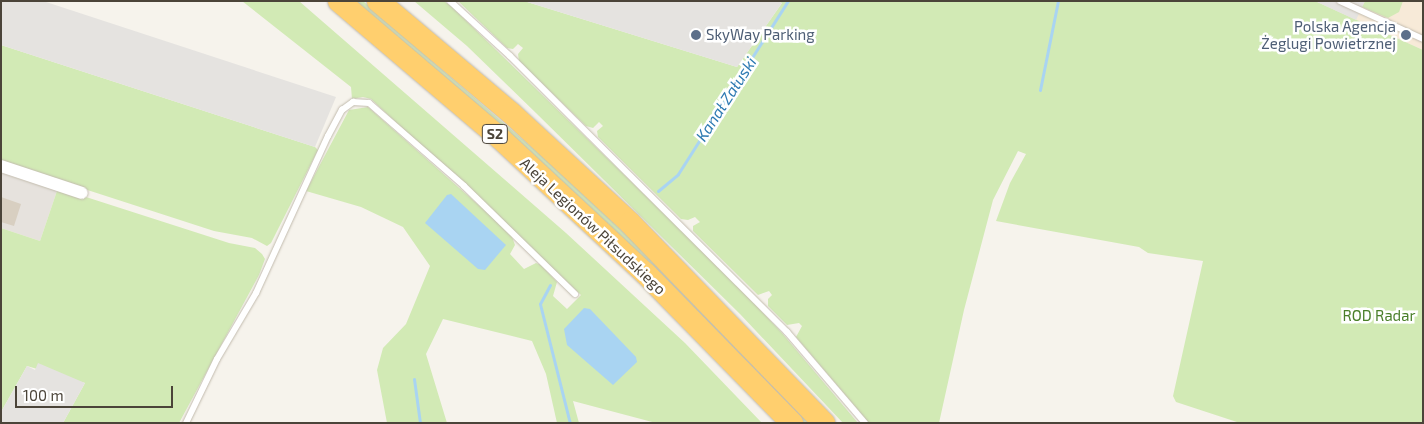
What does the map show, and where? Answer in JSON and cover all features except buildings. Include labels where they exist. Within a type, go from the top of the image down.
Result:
[{"type":"highway","name":"Aleja Legionów Piłsudskiego","points":[[339,1],[508,145],[646,274],[792,423]]},
{"type":"highway","name":"Aleja Legionów Piłsudskiego","points":[[378,1],[511,113],[630,223],[824,423]]},
{"type":"street","points":[[1,166],[82,193]]},
{"type":"lane","points":[[450,1],[510,56],[780,325],[865,423]]},
{"type":"lane","points":[[1340,1],[1423,38]]},
{"type":"lane","points":[[186,423],[218,359],[256,293],[328,136],[342,110],[353,102],[369,103],[464,186],[575,294]]},
{"type":"shaded area","points":[[1,1],[43,1],[336,97],[315,147],[1,45]]},
{"type":"shaded area","name":"SkyWay Parking","points":[[524,1],[777,1],[782,3],[737,67]]},
{"type":"shaded area","name":"Polska Agencja Żeglugi Powietrznej","points":[[1315,1],[1423,1],[1423,50],[1356,20]]},
{"type":"shaded area","points":[[1315,1],[1365,1],[1356,20]]},
{"type":"shaded area","points":[[1,173],[57,191],[40,241],[1,228]]},
{"type":"shaded area","points":[[38,363],[85,383],[63,423],[1,423],[1,412],[27,366],[35,370]]},
{"type":"green space","points":[[242,1],[299,1],[566,233],[685,343],[762,423],[656,423],[573,401],[579,423],[557,423],[546,374],[532,341],[443,319],[426,354],[447,423],[387,423],[377,370],[383,348],[406,324],[430,266],[403,227],[361,207],[306,191],[349,110],[368,107],[511,234],[515,245],[510,254],[524,269],[536,263],[541,265],[557,282],[553,296],[567,309],[581,295],[371,99],[363,97],[352,99],[351,87]]},
{"type":"green space","points":[[354,1],[363,1],[559,171],[638,246],[811,423],[804,423]]},
{"type":"green space","points":[[414,1],[444,1],[452,7],[733,281],[782,333],[858,423],[843,423],[740,314],[536,113],[467,46]]},
{"type":"green space","name":"ROD Radar","points":[[458,1],[524,1],[737,67],[782,3],[777,1],[1315,1],[1423,50],[1423,423],[1240,423],[1176,402],[1173,396],[1203,261],[1148,253],[1139,247],[996,221],[1010,183],[1026,154],[1018,151],[993,200],[964,310],[939,423],[869,423],[796,337],[802,326],[799,323],[787,325],[768,306],[768,299],[772,295],[769,291],[758,295],[693,231],[693,226],[700,222],[695,217],[688,220],[681,219],[598,137],[597,131],[603,126],[599,122],[593,128],[586,126],[519,61],[518,54],[523,48],[518,44],[513,49],[507,48]]},
{"type":"green space","points":[[1365,1],[1403,1],[1399,12],[1388,18],[1362,7]]},
{"type":"green space","points":[[1,45],[315,147],[318,150],[271,243],[267,246],[252,238],[214,231],[1,162]]},
{"type":"green space","points":[[58,188],[229,243],[255,248],[265,259],[259,275],[179,423],[63,423],[85,383],[27,366],[1,412],[1,228],[40,241]]},
{"type":"water","points":[[451,194],[506,245],[485,270],[478,269],[425,223],[447,195]]},
{"type":"water","points":[[584,308],[590,309],[636,357],[637,362],[613,385],[567,345],[564,329]]},
{"type":"waterway","name":"Kanał Załuski","points":[[658,191],[678,174],[788,1]]},
{"type":"waterway","points":[[1040,90],[1058,1]]},
{"type":"waterway","name":"Kanał Załuski","points":[[550,285],[540,304],[570,423]]},
{"type":"waterway","points":[[414,379],[420,423]]},
{"type":"place","name":"SkyWay Parking","points":[[696,35]]},
{"type":"place","name":"Polska Agencja Żeglugi Powietrznej","points":[[1406,35]]}]
